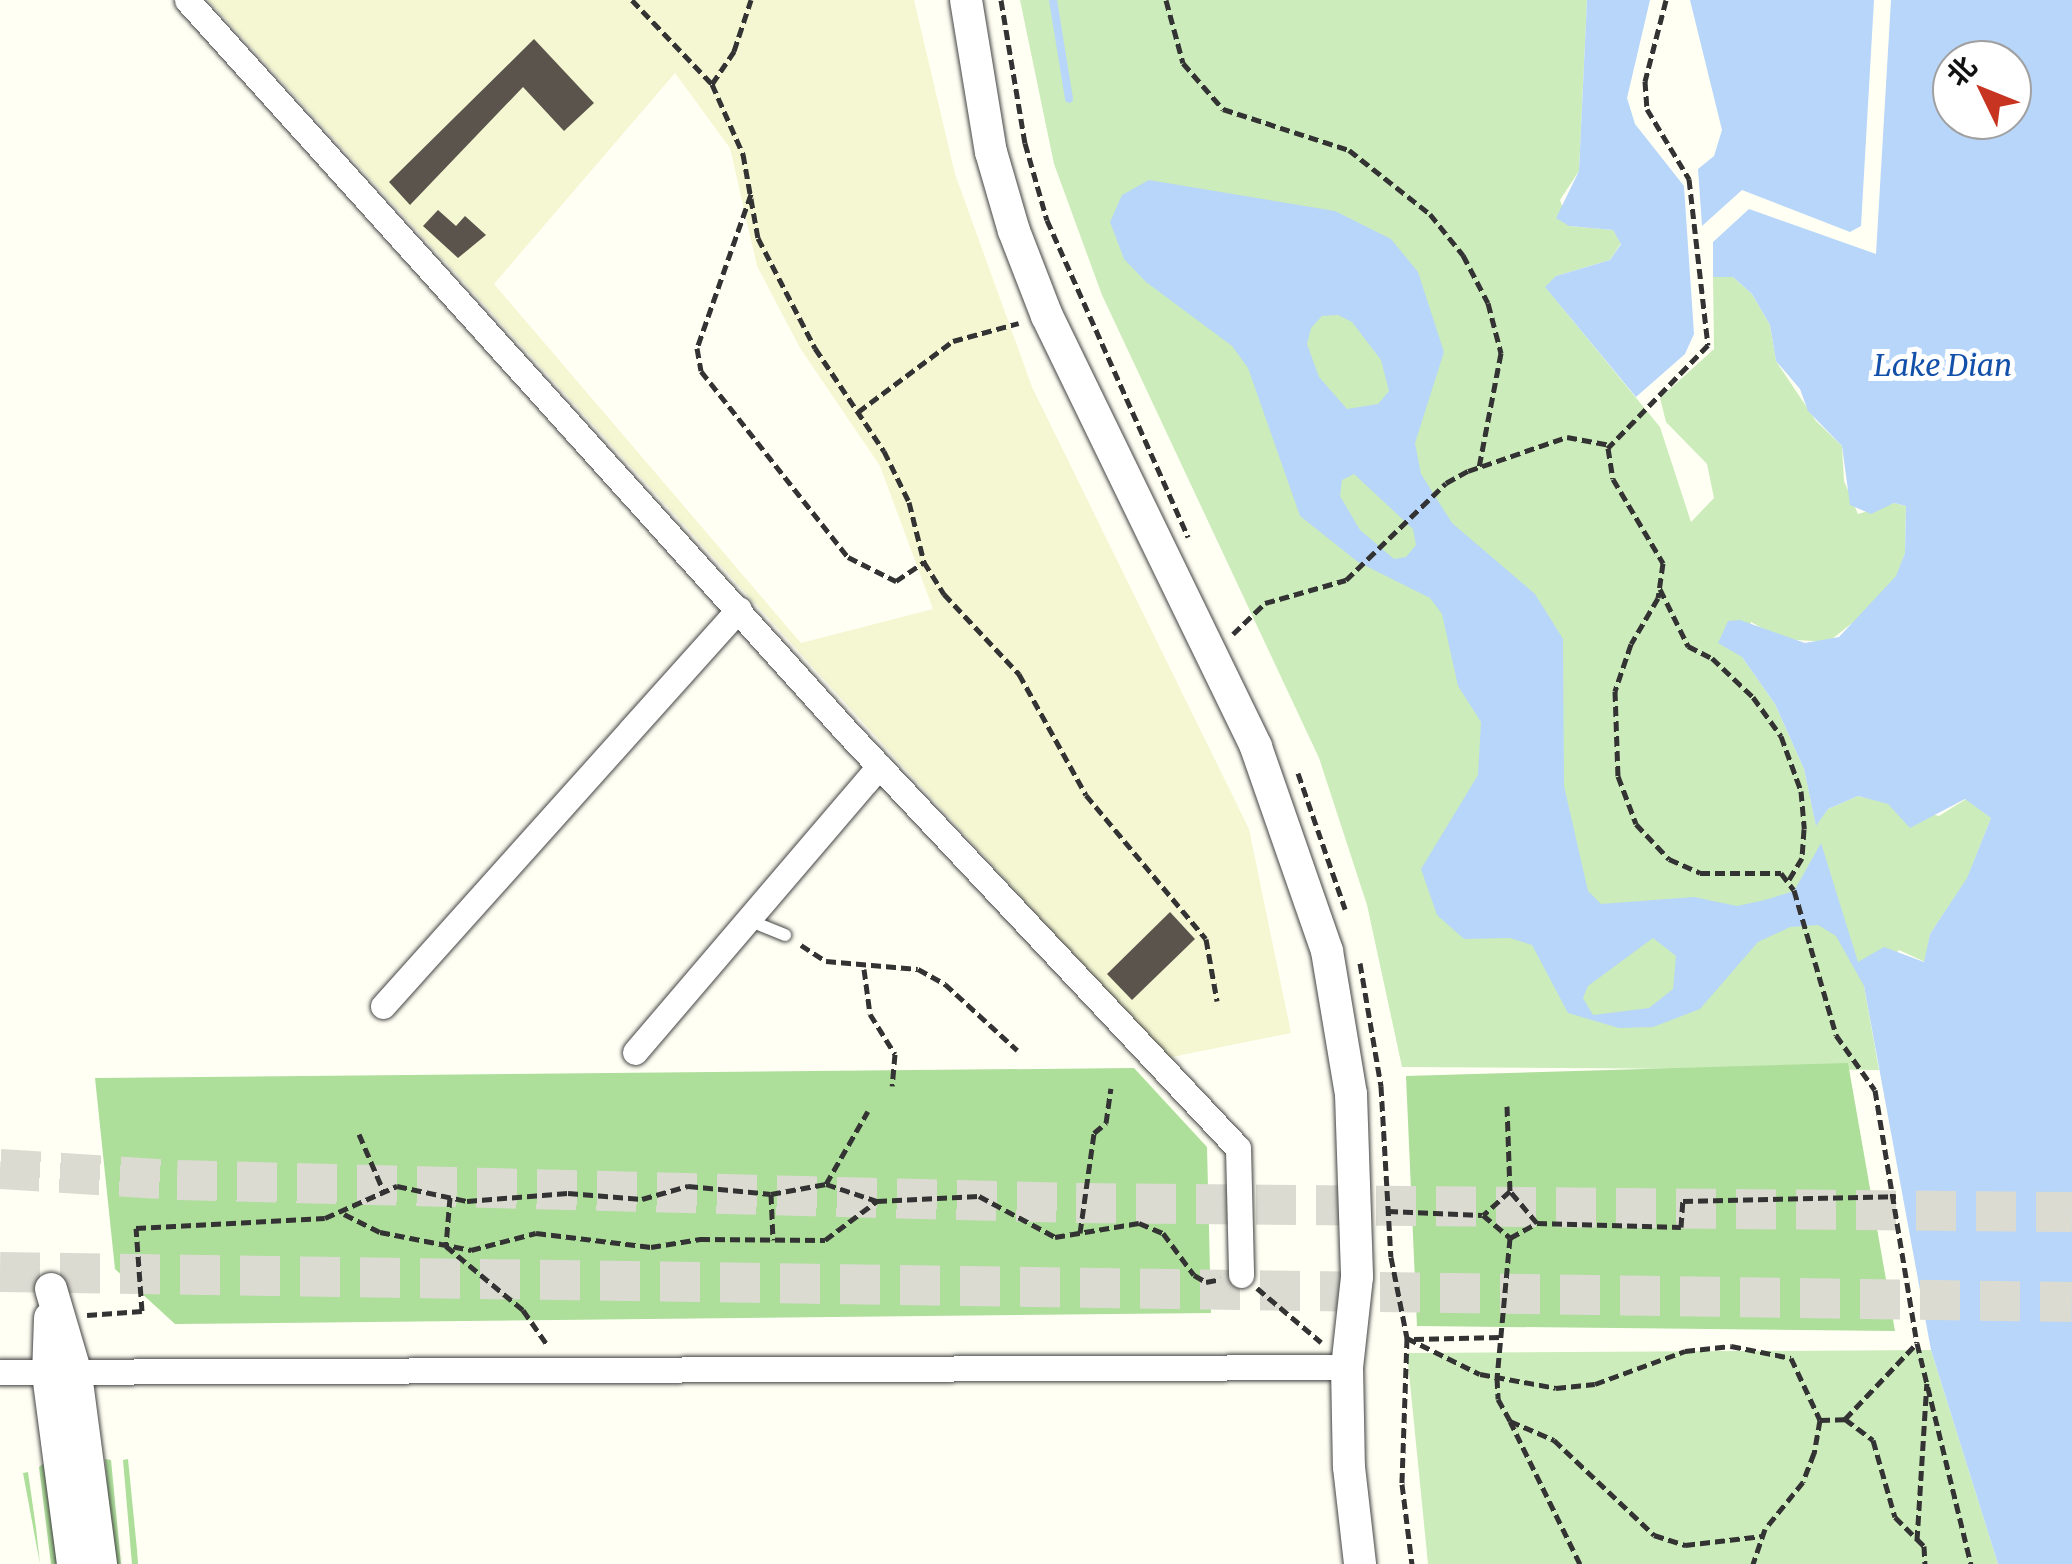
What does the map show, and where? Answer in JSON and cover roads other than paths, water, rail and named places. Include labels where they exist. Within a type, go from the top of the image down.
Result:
[{"type":"street","points":[[187,0],[879,766],[1238,1148],[1241,1276]]},
{"type":"street","points":[[966,0],[991,152],[1047,316],[1256,747],[1293,840],[1342,1025],[1355,1213],[1357,1276],[1348,1366],[1360,1564]]},
{"type":"street","points":[[383,1006],[739,609]]},
{"type":"street","points":[[635,1052],[879,766]]},
{"type":"street","points":[[59,1316],[51,1289],[62,1374],[73,1564]]},
{"type":"street","points":[[0,1372],[1348,1366]]},
{"type":"street","points":[[62,1374],[101,1564]]},
{"type":"lane","points":[[748,920],[785,935]]},
{"type":"water","points":[[1587,0],[1650,0],[1627,98],[1635,124],[1684,186],[1694,334],[1685,354],[1636,397],[1545,287],[1556,276],[1610,260],[1621,244],[1613,230],[1569,226],[1556,218],[1579,171]]},
{"type":"water","points":[[1690,0],[1874,0],[1861,226],[1850,232],[1742,190],[1702,226],[1698,169],[1714,156],[1722,130]]},
{"type":"water","name":"Lake Dian","points":[[1891,0],[2072,0],[2072,1564],[1998,1564],[1931,1350],[1864,986],[1836,936],[1818,925],[1790,927],[1758,942],[1700,1009],[1653,1027],[1619,1028],[1568,1013],[1532,945],[1510,938],[1464,939],[1437,915],[1421,869],[1478,775],[1481,722],[1458,686],[1442,614],[1430,598],[1358,562],[1300,516],[1248,368],[1232,346],[1146,282],[1124,259],[1110,222],[1122,195],[1149,180],[1335,211],[1391,239],[1418,272],[1444,352],[1415,443],[1421,474],[1452,523],[1535,594],[1563,639],[1564,786],[1588,891],[1601,904],[1694,897],[1737,906],[1794,891],[1821,843],[1858,962],[1884,947],[1924,962],[1930,934],[1967,878],[1991,818],[1965,799],[1910,828],[1888,804],[1858,796],[1828,809],[1816,826],[1804,769],[1775,704],[1742,657],[1718,643],[1728,621],[1740,620],[1805,643],[1839,637],[1896,576],[1905,553],[1906,506],[1894,503],[1871,514],[1850,505],[1842,446],[1808,411],[1800,389],[1776,361],[1770,325],[1752,294],[1733,277],[1713,277],[1713,242],[1749,209],[1876,254]],"holes":[[[1338,315],[1352,322],[1381,360],[1389,391],[1378,404],[1347,409],[1319,377],[1307,344],[1311,328],[1322,316]],[[1354,474],[1413,529],[1416,545],[1406,557],[1394,559],[1360,530],[1340,496],[1342,480]],[[1653,938],[1676,956],[1673,989],[1649,1008],[1593,1015],[1583,998],[1588,986]]]},
{"type":"waterway","points":[[1053,0],[1069,99]]},
{"type":"tunnel","points":[[0,1169],[177,1180],[1076,1203],[2072,1212]]},
{"type":"tunnel","points":[[0,1272],[2072,1302]]}]
